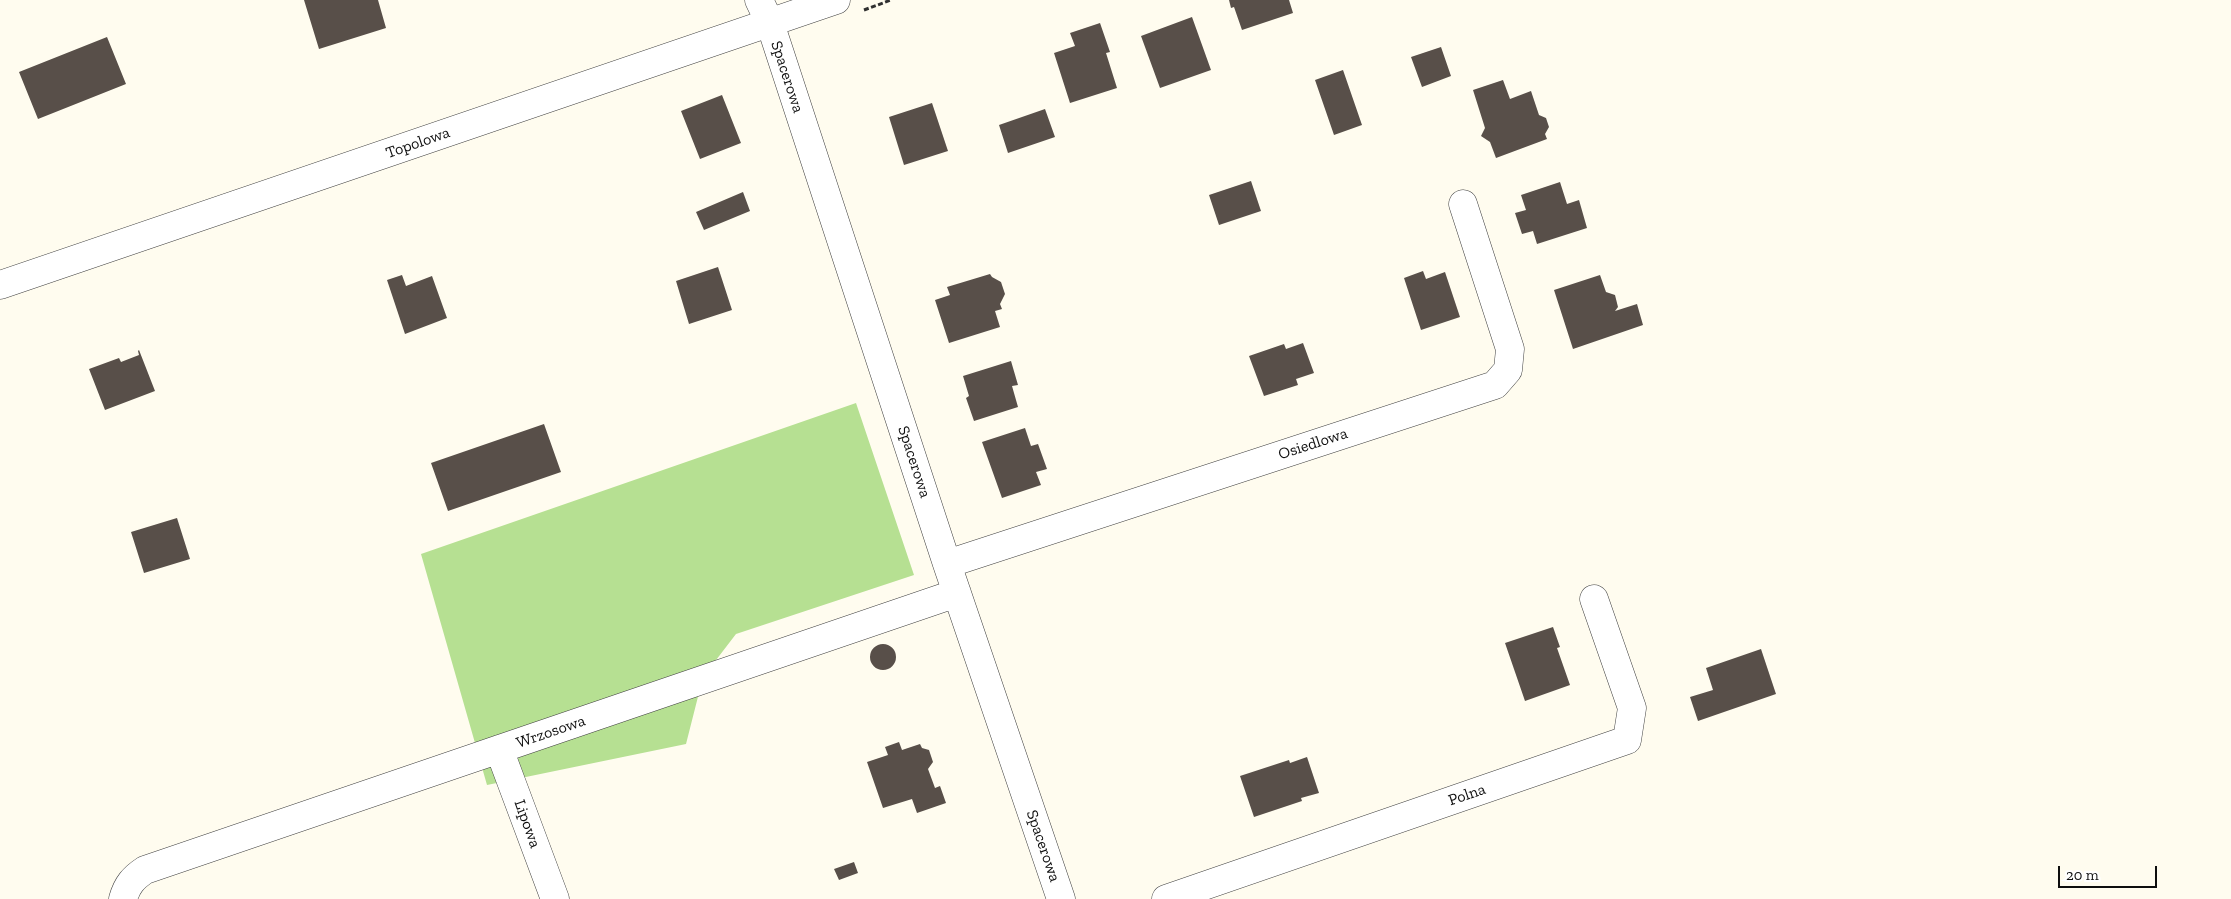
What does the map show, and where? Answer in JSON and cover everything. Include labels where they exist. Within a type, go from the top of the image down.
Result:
[{"type":"street","name":"Topolowa","points":[[0,285],[764,12],[836,0]]},
{"type":"street","name":"Spacerowa","points":[[764,12],[947,564],[1061,899]]},
{"type":"street","name":"Osiedlowa","points":[[947,564],[1495,385],[1508,370],[1510,349],[1463,204]]},
{"type":"street","name":"Wrzosowa","points":[[123,899],[133,878],[145,870],[957,593]]},
{"type":"street","name":"Polna","points":[[1166,899],[1627,740],[1632,708],[1594,599]]},
{"type":"street","name":"Lipowa","points":[[499,749],[555,899]]},
{"type":"green space","points":[[856,403],[914,575],[736,634],[703,677],[686,744],[487,785],[421,554]]},
{"type":"building","points":[[304,0],[378,0],[386,28],[319,49]]},
{"type":"building","points":[[1229,0],[1289,0],[1293,13],[1242,30],[1234,7],[1231,8]]},
{"type":"building","points":[[1192,17],[1211,70],[1160,88],[1141,36]]},
{"type":"building","points":[[1100,23],[1110,52],[1106,53],[1117,88],[1070,103],[1054,53],[1075,46],[1070,33]]},
{"type":"building","points":[[107,37],[126,84],[38,119],[19,72]]},
{"type":"building","points":[[1441,47],[1451,76],[1422,87],[1411,57]]},
{"type":"building","points":[[1343,70],[1362,125],[1334,135],[1315,80]]},
{"type":"building","points":[[1503,80],[1510,99],[1531,91],[1539,115],[1546,118],[1549,127],[1545,134],[1547,139],[1496,158],[1490,142],[1481,136],[1485,128],[1473,90]]},
{"type":"building","points":[[722,95],[741,143],[700,159],[681,111]]},
{"type":"building","points":[[932,103],[948,151],[904,165],[889,117]]},
{"type":"building","points":[[1045,109],[1055,137],[1008,153],[999,125]]},
{"type":"building","points":[[1251,181],[1261,211],[1219,225],[1209,195]]},
{"type":"building","points":[[1560,182],[1567,204],[1579,200],[1587,228],[1537,244],[1533,231],[1522,234],[1515,213],[1526,210],[1521,195]]},
{"type":"building","points":[[743,192],[750,211],[704,230],[696,212]]},
{"type":"building","points":[[718,267],[732,310],[689,324],[676,281]]},
{"type":"building","points":[[1423,271],[1426,279],[1445,272],[1460,317],[1421,330],[1404,278]]},
{"type":"building","points":[[990,274],[1001,282],[1005,294],[1000,304],[1002,309],[995,311],[1000,327],[949,343],[935,300],[950,295],[947,287]]},
{"type":"building","points":[[402,275],[406,286],[432,276],[447,318],[405,334],[387,280]]},
{"type":"building","points":[[1600,275],[1606,292],[1615,295],[1618,307],[1615,311],[1637,304],[1643,325],[1573,349],[1554,290]]},
{"type":"building","points":[[1303,343],[1314,373],[1296,379],[1298,385],[1264,396],[1249,356],[1284,344],[1286,349]]},
{"type":"building","points":[[139,350],[155,391],[105,410],[89,369],[119,358],[121,362],[139,355]]},
{"type":"building","points":[[1011,361],[1018,385],[1012,386],[1018,407],[974,421],[966,398],[969,396],[963,376]]},
{"type":"building","points":[[544,424],[561,472],[448,511],[431,463]]},
{"type":"building","points":[[1025,428],[1031,446],[1038,444],[1047,469],[1036,472],[1041,485],[1002,498],[982,442]]},
{"type":"building","points":[[177,518],[190,559],[144,573],[131,532]]},
{"type":"building","points":[[1553,627],[1560,647],[1557,648],[1570,685],[1525,701],[1505,643]]},
{"type":"building","points":[[883,644],[892,648],[896,657],[892,666],[883,670],[874,666],[870,657],[874,648]]},
{"type":"building","points":[[1761,649],[1776,694],[1698,721],[1690,697],[1713,690],[1706,668]]},
{"type":"building","points":[[899,742],[902,750],[920,744],[922,748],[929,750],[933,762],[928,769],[935,788],[940,786],[946,803],[917,813],[912,799],[883,808],[867,762],[888,755],[885,747]]},
{"type":"building","points":[[1307,757],[1319,793],[1301,798],[1302,801],[1254,817],[1240,776],[1289,760],[1290,763]]},
{"type":"building","points":[[854,862],[858,873],[839,880],[834,869]]}]
